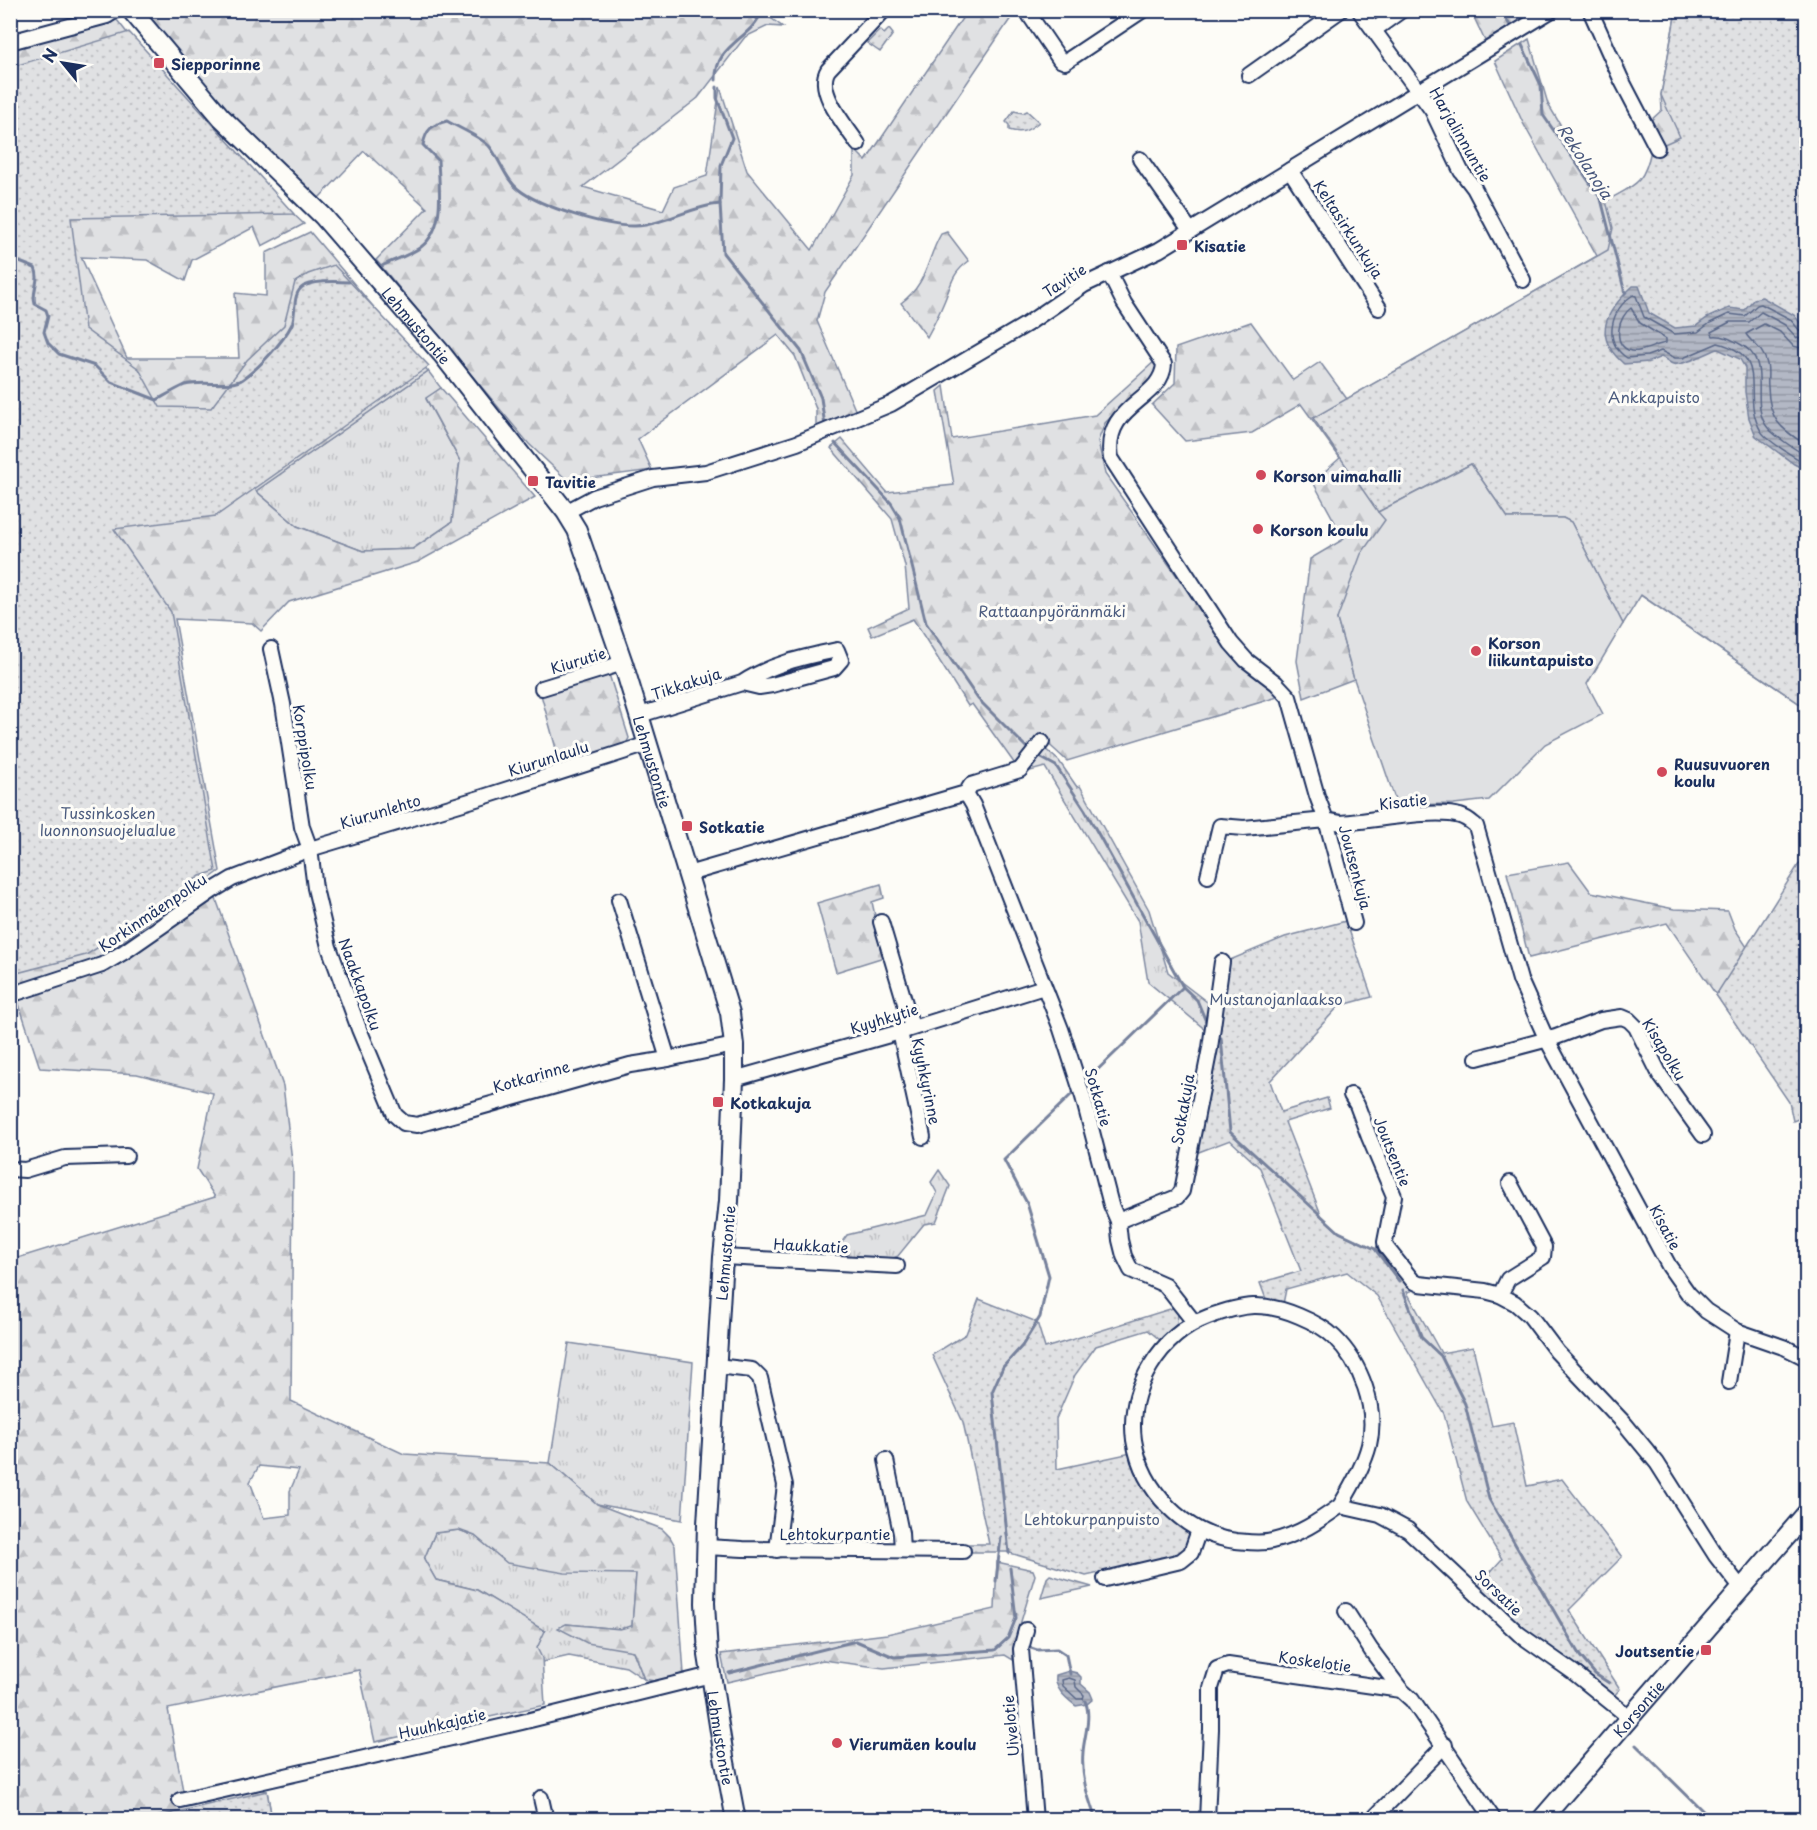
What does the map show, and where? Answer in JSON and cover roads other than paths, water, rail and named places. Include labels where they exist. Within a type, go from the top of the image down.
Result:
[{"type":"main road","name":"Lehmustontie","points":[[131,10],[221,117],[323,216],[442,354],[566,512],[576,530],[623,663],[730,1013],[734,1045],[729,1201],[723,1257],[706,1547],[706,1624],[711,1675],[736,1820]]},
{"type":"main road","name":"Korsontie","points":[[1541,1820],[1806,1514]]},
{"type":"street","points":[[10,42],[107,16],[116,10]]},
{"type":"street","points":[[858,144],[834,108],[824,86],[823,77],[884,10]]},
{"type":"street","points":[[1026,10],[1060,60],[1065,62],[1143,10]]},
{"type":"street","points":[[1249,75],[1341,10]]},
{"type":"street","name":"Harjalinnuntie","points":[[1359,10],[1432,110],[1461,171],[1474,188],[1523,280]]},
{"type":"street","points":[[1374,30],[1402,10]]},
{"type":"street","name":"Tavitie","points":[[566,512],[594,496],[653,478],[706,472],[797,443],[891,404],[1027,324],[1084,285],[1159,250],[1552,10]]},
{"type":"street","points":[[1590,10],[1621,79],[1658,148]]},
{"type":"street","points":[[1140,159],[1190,230]]},
{"type":"street","name":"Keltasirkunkuja","points":[[1290,170],[1379,308]]},
{"type":"street","points":[[1108,273],[1124,303],[1164,364],[1164,373],[1158,381],[1117,422],[1110,436],[1111,458],[1231,642],[1246,660],[1276,683],[1289,697],[1326,820],[1244,828],[1220,826],[1208,876]]},
{"type":"street","name":"Korppipolku","points":[[271,649],[284,704],[302,827],[310,849]]},
{"type":"street","name":"Tikkakuja","points":[[640,715],[742,683],[775,665],[837,650],[841,660],[834,668],[772,685],[759,687],[742,683]]},
{"type":"street","name":"Kiurutie","points":[[542,688],[623,663]]},
{"type":"street","points":[[688,874],[966,793],[971,785],[1020,770],[1042,742]]},
{"type":"street","name":"Kiurunlaulu","points":[[459,804],[648,744]]},
{"type":"street","name":"Sotkatie","points":[[966,793],[1061,1029],[1083,1097],[1111,1205],[1118,1221],[1124,1256],[1131,1270],[1165,1285],[1194,1322]]},
{"type":"street","name":"Kiurunlehto","points":[[310,849],[459,804]]},
{"type":"street","name":"Kisatie","points":[[1326,820],[1341,823],[1442,814],[1459,816],[1476,826],[1484,847],[1520,980],[1546,1038],[1669,1266],[1688,1293],[1706,1311],[1737,1331],[1786,1348],[1806,1358]]},
{"type":"street","name":"Joutsenkuja","points":[[1326,820],[1354,923]]},
{"type":"street","name":"Korkinmäenpolku","points":[[10,995],[102,965],[222,885],[310,849]]},
{"type":"street","name":"Naakkapolku","points":[[310,849],[315,888],[329,947],[394,1115],[404,1123]]},
{"type":"street","points":[[619,900],[668,1059],[734,1045]]},
{"type":"street","name":"Kyyhkyrinne","points":[[881,922],[906,1029],[923,1137]]},
{"type":"street","name":"Sotkakuja","points":[[1118,1221],[1177,1197],[1182,1191],[1210,1048],[1222,962]]},
{"type":"street","name":"Kyyhkytie","points":[[734,1079],[1044,987]]},
{"type":"street","name":"Kisapolku","points":[[1546,1038],[1556,1037],[1601,1020],[1622,1017],[1629,1020],[1636,1027],[1659,1075],[1703,1135]]},
{"type":"street","points":[[1477,1058],[1546,1038]]},
{"type":"street","name":"Kotkarinne","points":[[404,1123],[417,1125],[630,1065],[668,1059]]},
{"type":"street","name":"Joutsentie","points":[[1352,1095],[1395,1196],[1385,1242],[1386,1247],[1400,1265],[1413,1281],[1419,1284],[1485,1291],[1515,1303],[1530,1316],[1557,1352],[1657,1463],[1716,1556],[1741,1588]]},
{"type":"street","points":[[10,1169],[25,1170],[65,1158],[126,1156]]},
{"type":"street","points":[[1500,1296],[1508,1279],[1543,1257],[1544,1247],[1510,1183]]},
{"type":"street","name":"Haukkatie","points":[[723,1257],[897,1266]]},
{"type":"street","points":[[1267,1306],[1308,1320],[1333,1335],[1349,1355],[1370,1400],[1369,1446],[1340,1506],[1314,1525],[1271,1542],[1250,1542],[1222,1539],[1199,1530],[1180,1517],[1156,1495],[1141,1466],[1134,1440],[1134,1415],[1141,1385],[1152,1364],[1170,1340],[1194,1322],[1236,1307],[1267,1306]]},
{"type":"street","points":[[1730,1382],[1737,1331]]},
{"type":"street","points":[[716,1366],[752,1370],[760,1378],[784,1485],[777,1550]]},
{"type":"street","points":[[886,1460],[901,1533],[902,1550]]},
{"type":"street","name":"Sorsatie","points":[[1340,1506],[1380,1515],[1408,1530],[1519,1634],[1573,1672],[1629,1717]]},
{"type":"street","points":[[1105,1580],[1181,1561],[1191,1553],[1199,1530]]},
{"type":"street","name":"Lehtokurpantie","points":[[706,1547],[777,1550],[963,1551]]},
{"type":"street","points":[[1346,1611],[1371,1650],[1401,1690],[1412,1700],[1444,1745],[1494,1820]]},
{"type":"street","name":"Uivelotie","points":[[1026,1629],[1021,1649],[1035,1820]]},
{"type":"street","name":"Koskelotie","points":[[1207,1820],[1211,1688],[1216,1669],[1228,1665],[1401,1690]]},
{"type":"street","name":"Huuhkajatie","points":[[180,1800],[511,1725],[711,1675]]},
{"type":"street","points":[[1372,1820],[1444,1745]]},
{"type":"street","points":[[541,1798],[546,1820]]},
{"type":"water","points":[[1633,286],[1639,286],[1649,313],[1675,328],[1696,326],[1729,308],[1744,310],[1754,299],[1762,297],[1794,315],[1806,330],[1806,470],[1756,436],[1749,418],[1745,392],[1745,368],[1740,359],[1718,349],[1677,364],[1661,357],[1649,362],[1624,364],[1614,354],[1605,334],[1606,324],[1616,305]]},
{"type":"water","points":[[1069,1671],[1081,1677],[1081,1684],[1090,1692],[1093,1699],[1087,1704],[1076,1706],[1059,1689],[1056,1675]]},
{"type":"waterway","points":[[716,80],[721,58],[751,28],[762,10]]},
{"type":"waterway","name":"Rekolanoja","points":[[1501,10],[1512,29]]},
{"type":"waterway","name":"Rekolanoja","points":[[1522,45],[1541,85],[1543,115],[1601,199],[1625,293]]},
{"type":"waterway","points":[[717,87],[717,98],[732,138],[721,165],[720,204],[723,253],[801,351],[821,398],[825,426]]},
{"type":"waterway","points":[[382,266],[421,247],[429,239],[434,229],[438,218],[440,194],[438,160],[423,145],[430,128],[447,121],[487,144],[518,189],[542,203],[574,215],[608,223],[635,226],[720,204]]},
{"type":"waterway","points":[[10,254],[17,261],[35,268],[37,273],[35,304],[46,310],[48,316],[44,332],[48,343],[59,354],[95,366],[111,382],[157,400],[185,385],[224,384],[243,379],[270,354],[288,331],[292,324],[297,293],[300,289],[320,282],[349,282]]},
{"type":"waterway","points":[[835,443],[891,503],[900,518],[926,623],[978,699],[1030,751]]},
{"type":"waterway","points":[[1036,755],[1056,766],[1085,810],[1183,987],[1197,1000],[1207,1024]]},
{"type":"waterway","points":[[1087,1080],[1183,987]]},
{"type":"waterway","points":[[1221,1038],[1230,1132],[1339,1232],[1375,1249],[1399,1281]]},
{"type":"waterway","points":[[1009,1553],[992,1392],[1003,1367],[1022,1346],[1040,1317],[1049,1276],[1027,1203],[1004,1160],[1073,1093]]},
{"type":"waterway","points":[[1403,1290],[1422,1338],[1441,1356],[1465,1404],[1489,1499],[1580,1656],[1595,1674],[1609,1683]]},
{"type":"waterway","points":[[996,1581],[1001,1537]]},
{"type":"waterway","points":[[729,1673],[856,1641],[894,1657],[995,1650],[1008,1638],[1016,1618],[1010,1568]]},
{"type":"waterway","points":[[1031,1648],[1057,1649],[1066,1655],[1070,1674]]},
{"type":"waterway","points":[[1085,1701],[1088,1720],[1083,1769],[1095,1820]]},
{"type":"waterway","points":[[1636,1745],[1712,1820]]},
{"type":"place","name":"Siepporinne","points":[[159,63]]},
{"type":"place","name":"Kisatie","points":[[1182,245]]},
{"type":"place","name":"Korson uimahalli","points":[[1261,475]]},
{"type":"place","name":"Tavitie","points":[[533,481]]},
{"type":"place","name":"Korson koulu","points":[[1258,529]]},
{"type":"place","name":"Korson liikuntapuisto","points":[[1476,651]]},
{"type":"place","name":"Ruusuvuoren koulu","points":[[1662,772]]},
{"type":"place","name":"Sotkatie","points":[[687,826]]},
{"type":"place","name":"Kotkakuja","points":[[718,1102]]},
{"type":"place","name":"Joutsentie","points":[[1706,1650]]},
{"type":"place","name":"Vierumäen koulu","points":[[837,1743]]},
{"type":"park label","name":"Ankkapuisto","points":[[1654,396]]},
{"type":"park label","name":"Rattaanpyöränmäki","points":[[1052,610]]},
{"type":"park label","name":"Tussinkosken luonnonsuojelualue","points":[[108,820]]},
{"type":"park label","name":"Mustanojanlaakso","points":[[1276,998]]},
{"type":"park label","name":"Lehtokurpanpuisto","points":[[1092,1518]]}]
